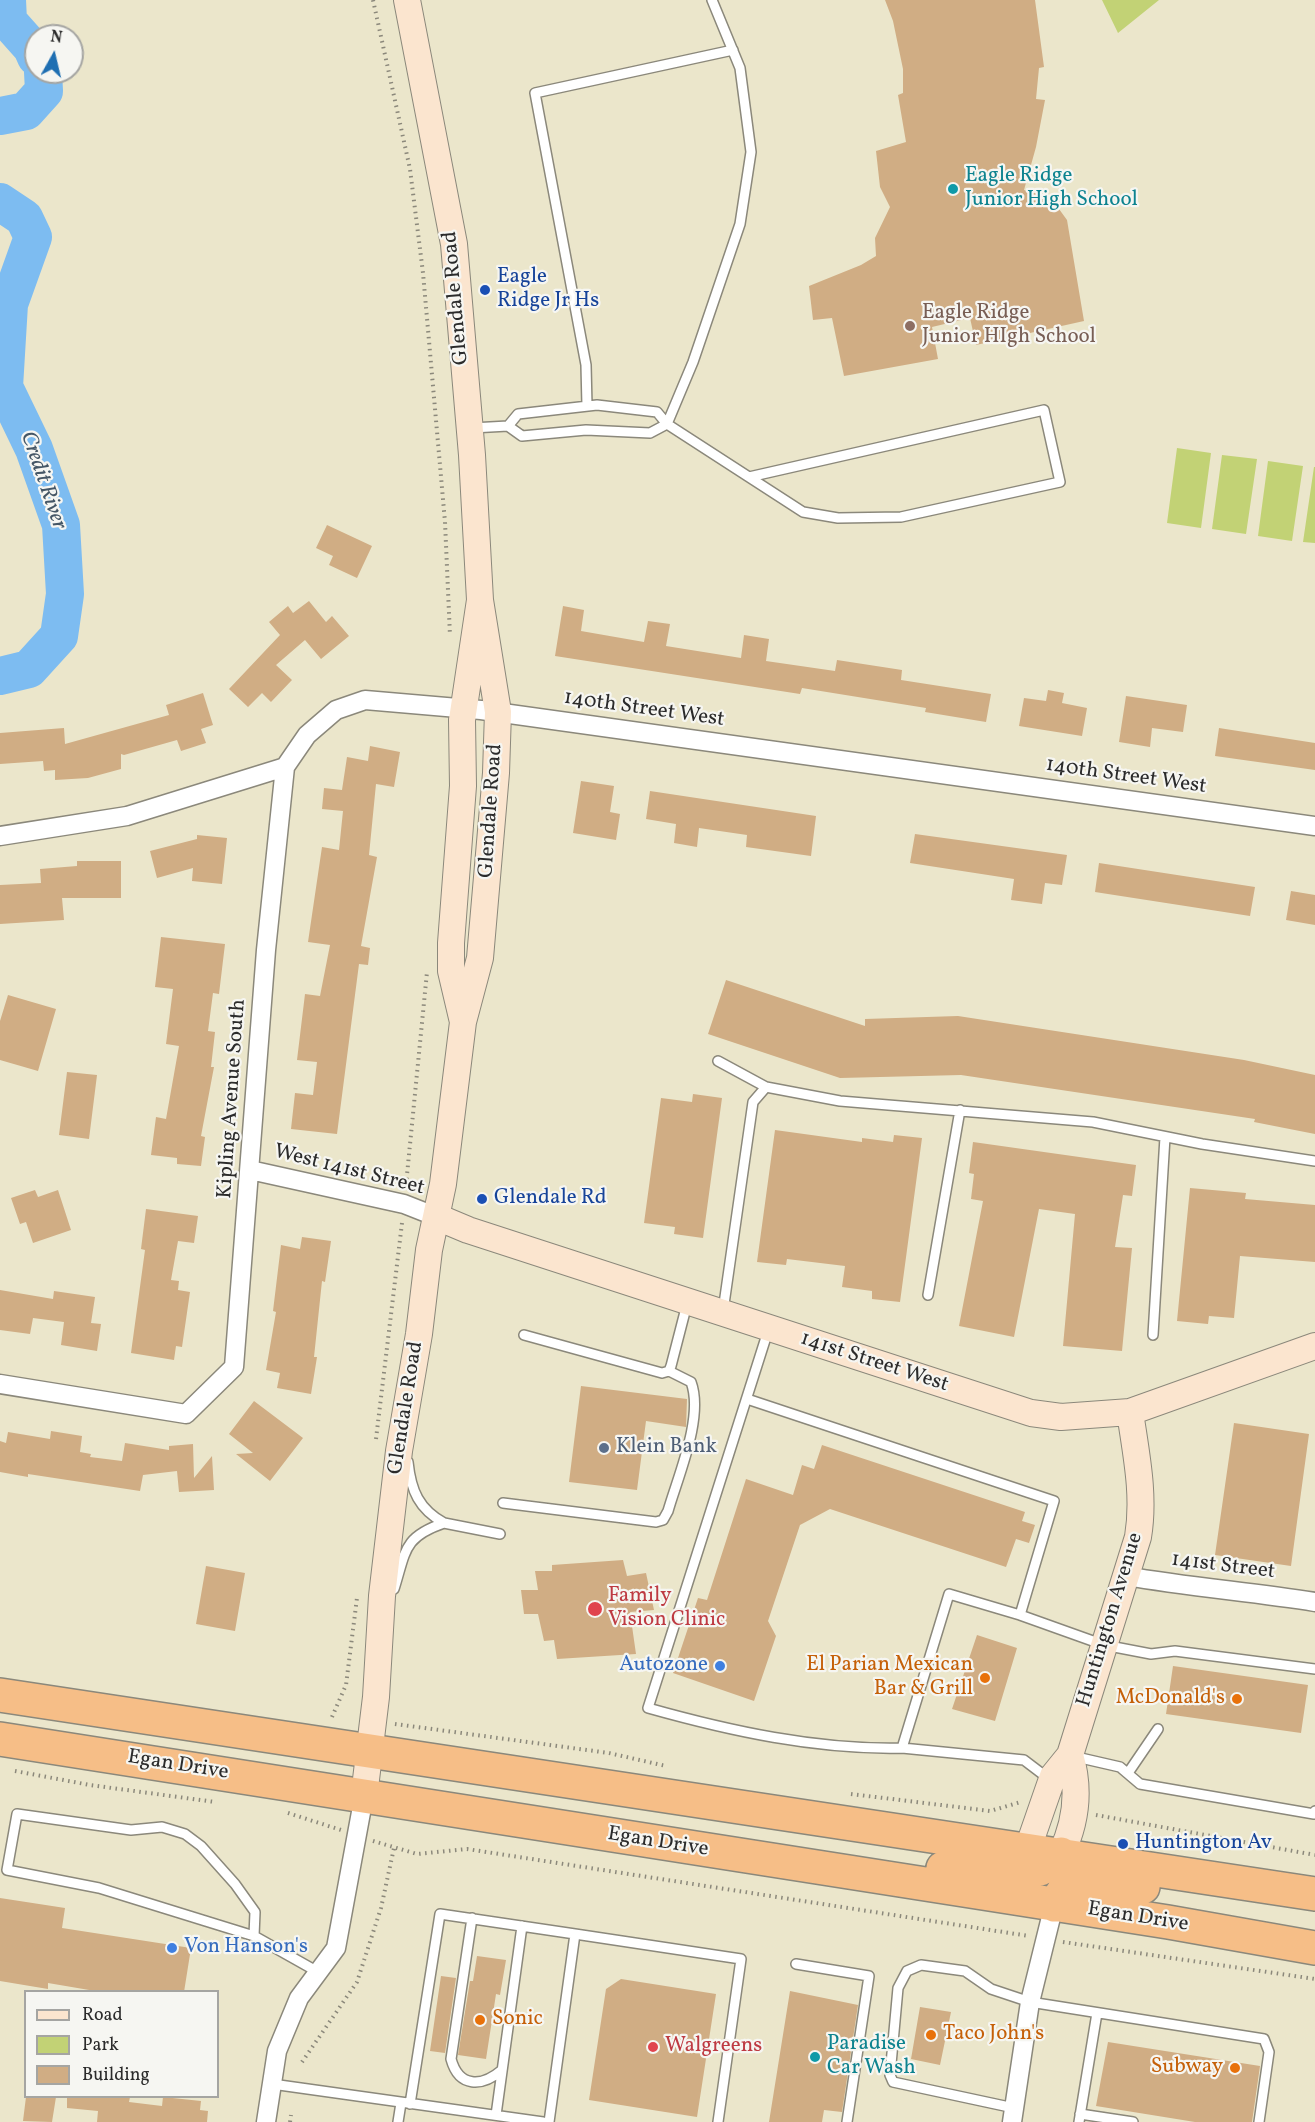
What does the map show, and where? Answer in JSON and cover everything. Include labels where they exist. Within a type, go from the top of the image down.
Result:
[{"type":"highway","name":"Egan Drive","points":[[0,1695],[369,1753],[1028,1848],[1315,1894]]},
{"type":"highway","name":"Egan Drive","points":[[5,1754],[364,1796],[1315,1948]]},
{"type":"highway","points":[[681,1847],[1004,1872],[1040,1869],[1061,1854]]},
{"type":"highway","points":[[1054,1905],[1065,1889],[1077,1883],[1108,1883],[1315,1903]]},
{"type":"main road","name":"Glendale Road","points":[[364,1796],[376,1697],[377,1643],[404,1409],[419,1334],[429,1250],[437,1217],[463,1022],[480,958],[496,773],[498,712],[480,600],[454,243],[406,0]]},
{"type":"main road","name":"Glendale Road","points":[[463,1022],[451,971],[451,943],[463,786],[464,708],[480,600]]},
{"type":"main road","name":"141st Street West","points":[[437,1217],[468,1230],[1031,1413],[1060,1417],[1130,1412],[1315,1346]]},
{"type":"main road","name":"Huntington Avenue","points":[[1028,1848],[1047,1792],[1070,1755],[1138,1538],[1142,1516],[1130,1412]]},
{"type":"main road","points":[[1061,1854],[1071,1834],[1077,1781],[1070,1755]]},
{"type":"street","name":"140th Street West","points":[[285,767],[307,735],[336,710],[365,700],[498,712],[1315,826]]},
{"type":"street","points":[[0,836],[127,816],[285,767]]},
{"type":"street","name":"Kipling Avenue South","points":[[0,1384],[186,1414],[234,1367],[266,950],[285,767]]},
{"type":"street","name":"West 141st Street","points":[[250,1170],[404,1204],[437,1217]]},
{"type":"street","name":"141st Street","points":[[1126,1576],[1177,1585],[1315,1602]]},
{"type":"street","points":[[266,2122],[277,2051],[299,1998],[336,1948],[364,1796]]},
{"type":"street","points":[[1013,2115],[1030,2002],[1054,1905]]},
{"type":"lane","points":[[469,429],[508,426],[522,436],[586,430],[650,433],[667,423],[693,362],[740,224],[751,152],[740,68],[712,0]]},
{"type":"lane","points":[[587,406],[586,365],[536,93],[733,50]]},
{"type":"lane","points":[[508,426],[518,414],[587,406],[657,412],[667,423],[749,477],[803,512],[838,518],[901,517],[1060,482],[1044,410],[749,477]]},
{"type":"lane","points":[[718,1061],[766,1087],[840,1101],[1093,1122],[1165,1137],[1315,1161]]},
{"type":"lane","points":[[723,1313],[753,1102],[766,1087]]},
{"type":"lane","points":[[928,1295],[960,1110]]},
{"type":"lane","points":[[1153,1335],[1165,1137]]},
{"type":"lane","points":[[669,1371],[687,1302]]},
{"type":"lane","points":[[768,1328],[648,1708],[705,1724],[791,1740],[869,1749],[902,1748],[1024,1760],[1047,1792]]},
{"type":"lane","points":[[503,1503],[656,1522],[663,1520],[668,1511],[690,1433],[696,1397],[691,1382],[669,1371],[662,1373],[524,1335]]},
{"type":"lane","points":[[747,1398],[1054,1501],[1020,1615]]},
{"type":"lane","points":[[404,1409],[404,1428],[412,1487],[423,1509],[444,1523],[500,1534]]},
{"type":"lane","points":[[377,1643],[411,1540],[420,1532],[444,1523]]},
{"type":"lane","points":[[902,1748],[949,1594],[1020,1615],[1104,1645],[1151,1654],[1175,1651],[1315,1670]]},
{"type":"lane","points":[[1128,1773],[1158,1729]]},
{"type":"lane","points":[[1070,1755],[1120,1767],[1140,1784],[1314,1814],[1315,1811]]},
{"type":"lane","points":[[254,1936],[255,1912],[235,1884],[201,1846],[185,1834],[162,1827],[131,1830],[17,1814],[7,1870],[99,1888],[254,1936],[318,1972]]},
{"type":"lane","points":[[398,2122],[405,2103],[440,1914],[741,1959],[718,2122]]},
{"type":"lane","points":[[472,1918],[451,2059],[454,2070],[464,2080],[477,2083],[490,2081],[502,2070]]},
{"type":"lane","points":[[496,2115],[522,1926]]},
{"type":"lane","points":[[549,2122],[575,1934]]},
{"type":"lane","points":[[796,1964],[869,1976],[847,2122]]},
{"type":"lane","points":[[1013,2115],[893,2082],[890,2075],[898,1988],[907,1971],[921,1965],[965,1971],[992,1989],[1030,2002],[1264,2039],[1269,2052],[1259,2122]]},
{"type":"lane","points":[[1097,2013],[1080,2118],[1133,2122]]},
{"type":"lane","points":[[272,2084],[543,2122]]},
{"type":"path","points":[[373,0],[410,169],[423,273],[445,522],[450,648]]},
{"type":"path","points":[[375,1446],[409,1171],[427,968]]},
{"type":"path","points":[[332,1717],[346,1685],[357,1593]]},
{"type":"path","points":[[418,1726],[609,1753],[673,1768]]},
{"type":"path","points":[[5,1754],[90,1785],[219,1802]]},
{"type":"path","points":[[848,1793],[990,1811],[1047,1792]]},
{"type":"path","points":[[1074,1810],[1315,1855]]},
{"type":"path","points":[[283,1812],[304,1816],[417,1854],[479,1850],[1315,1979]]},
{"type":"path","points":[[302,2062],[357,1982],[381,1908],[394,1848]]},
{"type":"path","points":[[290,2122],[291,2115]]},
{"type":"green space","points":[[1102,0],[1159,0],[1118,33]]},
{"type":"green space","points":[[1177,448],[1211,453],[1201,528],[1167,523]]},
{"type":"green space","points":[[1222,455],[1257,459],[1246,534],[1212,529]]},
{"type":"green space","points":[[1268,461],[1303,466],[1292,541],[1258,536]]},
{"type":"green space","points":[[1315,467],[1315,543],[1303,542]]},
{"type":"building","name":"Eagle Ridge Junior High School","points":[[885,0],[1035,0],[1044,67],[1039,68],[1036,99],[1045,100],[1036,147],[1024,190],[1051,198],[1067,220],[1084,321],[976,345],[970,318],[932,327],[938,359],[844,376],[832,318],[813,320],[809,286],[861,265],[876,256],[875,238],[890,207],[880,187],[876,151],[906,142],[898,95],[903,93],[903,69],[893,21]]},
{"type":"building","points":[[327,525],[372,546],[357,578],[329,565],[333,556],[316,548]]},
{"type":"building","points":[[309,601],[326,622],[332,616],[349,636],[321,659],[305,640],[276,665],[292,680],[271,702],[262,693],[248,707],[229,689],[280,635],[269,622],[288,606],[293,613]]},
{"type":"building","points":[[563,606],[584,610],[581,631],[644,642],[648,621],[670,624],[666,646],[741,658],[744,635],[769,639],[766,661],[835,671],[837,660],[902,670],[901,680],[991,694],[986,722],[925,712],[926,708],[802,688],[800,694],[555,656]]},
{"type":"building","points":[[1048,690],[1064,693],[1062,703],[1087,708],[1082,736],[1019,726],[1024,698],[1046,701]]},
{"type":"building","points":[[203,693],[213,725],[201,729],[206,743],[181,751],[177,740],[121,754],[121,769],[88,778],[55,780],[55,770],[44,771],[43,761],[0,764],[0,733],[64,728],[65,744],[169,715],[166,705]]},
{"type":"building","points":[[1126,696],[1187,705],[1183,732],[1152,728],[1150,747],[1119,742]]},
{"type":"building","points":[[1219,728],[1315,743],[1315,770],[1215,756]]},
{"type":"building","points":[[370,746],[400,752],[394,787],[376,784],[369,855],[377,857],[361,946],[370,948],[368,965],[359,964],[337,1134],[291,1129],[295,1093],[313,1095],[317,1062],[297,1060],[305,994],[320,996],[330,945],[308,942],[322,847],[339,850],[343,811],[322,809],[324,788],[342,790],[347,757],[368,761]]},
{"type":"building","points":[[581,781],[614,786],[610,812],[620,814],[616,840],[573,833]]},
{"type":"building","points":[[650,791],[816,816],[811,856],[746,847],[747,835],[699,828],[697,847],[674,843],[676,824],[646,819]]},
{"type":"building","points":[[915,834],[1067,855],[1062,885],[1045,883],[1042,904],[1011,900],[1014,879],[910,863]]},
{"type":"building","points":[[197,835],[227,838],[222,884],[192,881],[193,868],[157,878],[150,851],[197,839]]},
{"type":"building","points":[[77,861],[121,861],[121,898],[62,898],[64,920],[0,924],[0,885],[41,883],[40,869],[77,866]]},
{"type":"building","points":[[1099,863],[1255,887],[1250,916],[1095,892]]},
{"type":"building","points":[[1291,891],[1315,895],[1315,925],[1286,920]]},
{"type":"building","points":[[161,937],[225,944],[219,994],[213,993],[208,1031],[215,1032],[211,1067],[214,1067],[201,1136],[205,1137],[201,1166],[177,1164],[177,1158],[151,1155],[156,1117],[166,1119],[179,1046],[166,1044],[173,989],[155,987]]},
{"type":"building","points":[[726,980],[865,1026],[865,1019],[958,1016],[1244,1060],[1315,1075],[1315,1134],[1254,1122],[1255,1119],[961,1075],[840,1078],[708,1034]]},
{"type":"building","points":[[8,995],[56,1009],[38,1071],[0,1060],[0,1021]]},
{"type":"building","points":[[67,1072],[97,1075],[89,1139],[59,1135]]},
{"type":"building","points":[[693,1094],[722,1098],[703,1238],[674,1234],[675,1227],[644,1223],[661,1098],[692,1102]]},
{"type":"building","points":[[775,1130],[862,1142],[862,1138],[893,1142],[894,1135],[922,1138],[900,1302],[872,1299],[872,1291],[842,1287],[845,1266],[787,1259],[786,1265],[757,1262]]},
{"type":"building","points":[[973,1142],[1136,1165],[1132,1196],[1123,1195],[1115,1247],[1132,1248],[1122,1351],[1063,1346],[1075,1214],[1039,1209],[1014,1337],[959,1326],[983,1201],[971,1199],[974,1174],[969,1173]]},
{"type":"building","points":[[1190,1188],[1246,1193],[1245,1199],[1315,1205],[1315,1262],[1240,1256],[1234,1318],[1209,1316],[1208,1324],[1177,1321]]},
{"type":"building","points":[[35,1190],[38,1197],[58,1190],[71,1230],[33,1243],[26,1222],[20,1224],[11,1198]]},
{"type":"building","points":[[146,1209],[198,1216],[194,1243],[178,1241],[171,1280],[179,1281],[178,1290],[190,1292],[182,1347],[176,1346],[174,1360],[131,1353],[145,1250],[141,1249]]},
{"type":"building","points":[[302,1237],[331,1241],[325,1282],[322,1281],[314,1357],[317,1357],[311,1394],[277,1388],[280,1373],[266,1370],[276,1312],[273,1311],[281,1245],[300,1249]]},
{"type":"building","points":[[0,1290],[53,1299],[54,1291],[95,1297],[91,1323],[101,1324],[97,1351],[61,1345],[64,1322],[33,1318],[30,1334],[0,1330]]},
{"type":"building","points":[[581,1386],[687,1399],[686,1427],[646,1421],[637,1490],[569,1482]]},
{"type":"building","points":[[254,1401],[303,1438],[270,1481],[236,1454],[253,1453],[229,1434]]},
{"type":"building","points":[[1234,1423],[1309,1434],[1291,1566],[1215,1555]]},
{"type":"building","points":[[51,1431],[82,1436],[80,1452],[91,1454],[90,1457],[122,1461],[125,1443],[169,1450],[169,1446],[193,1444],[194,1478],[212,1456],[214,1490],[179,1492],[177,1471],[143,1475],[140,1491],[0,1472],[0,1441],[6,1443],[8,1432],[50,1439]]},
{"type":"building","points":[[822,1445],[1025,1512],[1022,1521],[1035,1525],[1029,1543],[1016,1539],[1006,1567],[830,1509],[800,1525],[768,1621],[776,1636],[754,1701],[673,1673],[698,1598],[707,1600],[746,1479],[793,1495],[802,1465],[814,1469]]},
{"type":"building","points":[[623,1560],[627,1576],[646,1573],[654,1610],[630,1612],[636,1654],[557,1659],[554,1640],[544,1641],[538,1614],[524,1614],[521,1590],[538,1590],[535,1571],[552,1571],[552,1565]]},
{"type":"building","points":[[206,1566],[245,1573],[235,1631],[196,1624]]},
{"type":"building","name":"El Parian Mexican Bar & Grill","points":[[977,1635],[1017,1648],[995,1721],[952,1709]]},
{"type":"building","name":"McDonald's","points":[[1173,1666],[1308,1685],[1301,1733],[1166,1714]]},
{"type":"building","points":[[0,1898],[65,1908],[62,1928],[191,1948],[184,1990],[89,1990],[48,1983],[48,1989],[0,1981]]},
{"type":"building","name":"Sonic","points":[[477,1956],[506,1960],[500,1995],[496,1994],[486,2059],[458,2055],[470,1981],[473,1981]]},
{"type":"building","points":[[441,1976],[456,1978],[445,2053],[430,2051]]},
{"type":"building","name":"Walgreens","points":[[621,1979],[716,1994],[697,2117],[589,2100],[606,1989]]},
{"type":"building","name":"Paradise Car Wash","points":[[790,1991],[858,2005],[842,2112],[824,2110],[822,2122],[769,2122]]},
{"type":"building","name":"Taco John's","points":[[920,2007],[951,2012],[940,2065],[911,2059]]},
{"type":"building","points":[[1108,2042],[1260,2066],[1252,2122],[1195,2122],[1096,2106]]},
{"type":"building","points":[[26,2098],[56,2098],[52,2122],[23,2121]]},
{"type":"building","points":[[67,2098],[130,2098],[129,2102],[162,2106],[163,2098],[172,2098],[201,2101],[200,2110],[208,2111],[207,2122],[97,2122],[98,2111],[67,2108]]},
{"type":"waterway","name":"Credit River","points":[[7,0],[8,21],[24,39]]},
{"type":"waterway","name":"Credit River","points":[[0,116],[26,111],[44,91],[44,84]]},
{"type":"waterway","name":"Credit River","points":[[0,202],[24,218],[33,237],[9,304],[4,387],[34,449],[61,525],[65,594],[59,636],[29,669],[0,676]]},
{"type":"place","name":"Eagle Ridge Junior High School","points":[[953,189]]},
{"type":"place","name":"Eagle Ridge Jr Hs","points":[[485,290]]},
{"type":"place","name":"Eagle Ridge Junior HIgh School","points":[[910,326]]},
{"type":"place","name":"Glendale Rd","points":[[482,1199]]},
{"type":"place","name":"Klein Bank","points":[[604,1448]]},
{"type":"place","name":"Family Vision Clinic","points":[[595,1609]]},
{"type":"place","name":"Autozone","points":[[720,1666]]},
{"type":"place","name":"El Parian Mexican Bar & Grill","points":[[985,1678]]},
{"type":"place","name":"McDonald's","points":[[1237,1699]]},
{"type":"place","name":"Huntington Av","points":[[1123,1844]]},
{"type":"place","name":"Von Hanson's","points":[[172,1948]]},
{"type":"place","name":"Sonic","points":[[480,2020]]},
{"type":"place","name":"Taco John's","points":[[931,2035]]},
{"type":"place","name":"Walgreens","points":[[653,2047]]},
{"type":"place","name":"Paradise Car Wash","points":[[815,2057]]},
{"type":"place","name":"Subway","points":[[1235,2068]]}]
